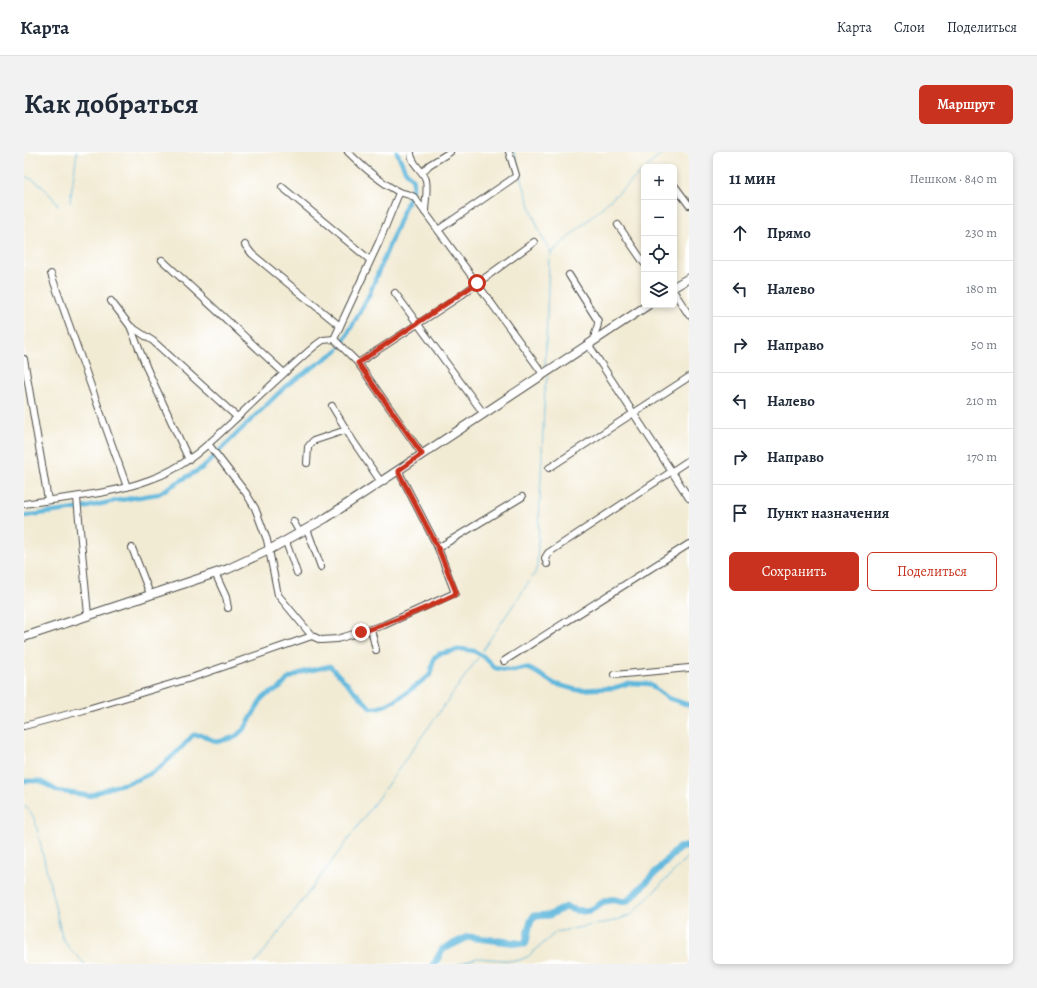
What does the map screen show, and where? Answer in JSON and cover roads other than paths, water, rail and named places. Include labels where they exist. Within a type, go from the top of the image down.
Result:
[{"type":"main road","points":[[677,285],[689,278]]},
{"type":"main road","points":[[24,637],[242,564],[286,542],[381,482],[643,308]]},
{"type":"street","points":[[348,152],[376,178],[399,193],[410,195],[438,230],[543,374]]},
{"type":"street","points":[[411,152],[412,159],[423,172],[426,181],[424,212]]},
{"type":"street","points":[[423,172],[429,165],[450,152]]},
{"type":"street","points":[[438,230],[515,177],[516,175],[509,152]]},
{"type":"street","points":[[282,186],[370,260]]},
{"type":"street","points":[[677,189],[689,205]]},
{"type":"street","points":[[334,339],[399,193]]},
{"type":"street","points":[[618,225],[641,259]]},
{"type":"street","points":[[358,363],[477,283],[534,242]]},
{"type":"street","points":[[245,245],[252,254],[340,326]]},
{"type":"street","points":[[162,260],[284,373]]},
{"type":"street","points":[[51,274],[127,487]]},
{"type":"street","points":[[569,275],[598,321],[598,326],[594,333],[592,342],[633,413],[689,498]]},
{"type":"street","points":[[395,293],[484,414]]},
{"type":"street","points":[[677,296],[689,314]]},
{"type":"street","points":[[111,301],[130,326],[148,371],[189,460]]},
{"type":"street","points":[[130,326],[153,341],[237,417]]},
{"type":"street","points":[[24,504],[48,500],[77,498],[127,487],[159,476],[189,460],[209,444],[284,373],[321,341],[334,339]]},
{"type":"street","points":[[334,339],[358,363],[422,454]]},
{"type":"street","points":[[24,359],[48,500]]},
{"type":"street","points":[[549,468],[689,377]]},
{"type":"street","points":[[332,406],[346,430],[381,482]]},
{"type":"street","points":[[308,463],[308,447],[313,441],[346,430]]},
{"type":"street","points":[[209,444],[250,500],[265,533],[278,595],[312,636],[321,640],[337,639],[370,629],[412,614],[455,594],[455,590],[438,548],[399,470]]},
{"type":"street","points":[[547,564],[545,558],[548,553],[689,460]]},
{"type":"street","points":[[438,548],[522,497]]},
{"type":"street","points":[[77,498],[88,615]]},
{"type":"street","points":[[293,521],[303,531],[322,567]]},
{"type":"street","points":[[286,542],[297,572]]},
{"type":"street","points":[[504,661],[689,544]]},
{"type":"street","points":[[132,548],[150,594]]},
{"type":"street","points":[[215,573],[226,597],[228,608]]},
{"type":"street","points":[[370,629],[376,650]]},
{"type":"street","points":[[24,726],[191,678],[312,636]]},
{"type":"street","points":[[614,675],[689,668]]},
{"type":"waterway","points":[[70,202],[77,152]]},
{"type":"waterway","points":[[341,346],[369,295],[413,187],[413,180],[405,170],[397,152]]},
{"type":"waterway","points":[[514,152],[534,218],[545,243],[551,252]]},
{"type":"waterway","points":[[650,164],[663,152]]},
{"type":"waterway","points":[[545,368],[549,259],[551,253],[641,173]]},
{"type":"waterway","points":[[24,176],[39,184],[47,191],[58,205]]},
{"type":"waterway","points":[[218,452],[287,385],[338,350]]},
{"type":"waterway","points":[[482,651],[535,573],[537,566],[545,386],[548,377]]},
{"type":"waterway","points":[[24,516],[83,508],[158,494],[202,468],[214,457]]},
{"type":"waterway","points":[[24,781],[40,781],[58,791],[91,796],[104,790],[134,781],[155,771],[169,760],[193,735],[202,735],[217,742],[235,737],[245,728],[263,697],[280,688],[288,679],[303,672],[330,666],[371,708],[378,708],[402,696],[430,675],[434,658],[439,654],[462,649],[474,651],[483,656],[495,668],[513,671],[526,668],[555,684],[577,690],[614,688],[629,683],[649,684],[668,698],[689,705]]},
{"type":"waterway","points":[[255,964],[350,837],[478,658]]},
{"type":"waterway","points":[[24,806],[30,811],[35,820],[62,937],[69,948],[85,964]]},
{"type":"waterway","points":[[434,964],[443,949],[468,937],[525,944],[530,922],[534,916],[550,915],[565,907],[584,911],[592,909],[608,900],[623,902],[628,901],[679,848],[689,846]]},
{"type":"waterway","points":[[459,964],[477,958],[517,961],[529,956],[556,932],[614,921],[631,915],[689,856]]}]
